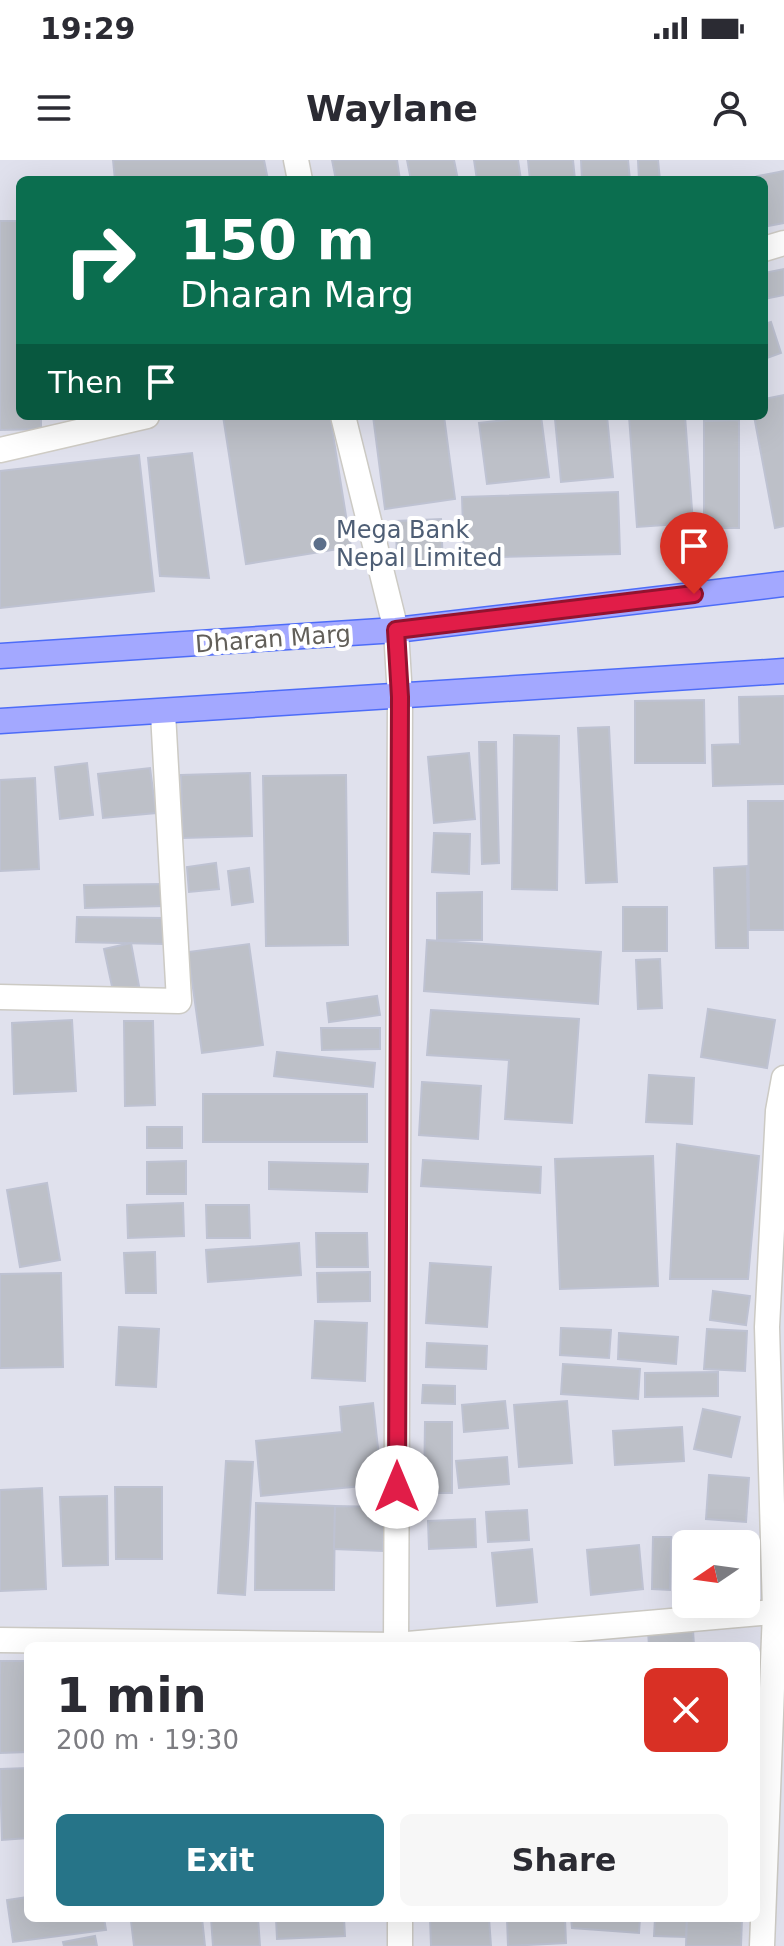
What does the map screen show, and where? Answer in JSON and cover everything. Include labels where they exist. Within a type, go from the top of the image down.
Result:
[{"type":"main road","name":"Dharan Marg","points":[[0,656],[396,630],[784,584]]},
{"type":"main road","points":[[0,721],[784,671]]},
{"type":"street","points":[[0,450],[130,420]]},
{"type":"street","points":[[344,420],[396,630],[400,697],[396,1642]]},
{"type":"street","points":[[0,997],[179,1001],[163,713]]},
{"type":"street","points":[[762,1946],[780,1611],[767,1327],[778,1111],[784,1078]]},
{"type":"street","points":[[430,1642],[780,1611]]},
{"type":"street","points":[[0,1640],[158,1642]]},
{"type":"street","points":[[400,1922],[400,1946]]},
{"type":"building","points":[[113,160],[264,160],[267,176],[115,176]]},
{"type":"building","points":[[332,160],[397,160],[399,176],[335,176]]},
{"type":"building","points":[[407,160],[454,160],[457,176],[410,176]]},
{"type":"building","points":[[474,160],[518,160],[520,176],[476,176]]},
{"type":"building","points":[[528,160],[573,160],[575,176],[530,176]]},
{"type":"building","points":[[581,160],[628,160],[630,176],[582,176]]},
{"type":"building","points":[[638,160],[658,160],[660,176],[639,176]]},
{"type":"building","points":[[784,171],[784,223],[768,226],[768,176],[758,176]]},
{"type":"building","points":[[0,221],[16,221],[16,420],[41,420],[41,429],[0,430]]},
{"type":"building","points":[[784,269],[784,295],[768,298],[768,272]]},
{"type":"building","points":[[771,322],[781,353],[768,358],[768,323]]},
{"type":"building","points":[[784,395],[784,526],[775,528],[755,420],[768,420],[768,398]]},
{"type":"building","points":[[224,420],[331,420],[351,547],[246,564]]},
{"type":"building","points":[[374,420],[445,420],[455,499],[385,509]]},
{"type":"building","points":[[542,420],[549,477],[487,484],[479,423]]},
{"type":"building","points":[[555,420],[607,420],[613,477],[561,482]]},
{"type":"building","points":[[629,420],[685,420],[693,523],[637,527]]},
{"type":"building","points":[[739,420],[739,528],[704,528],[704,421]]},
{"type":"building","points":[[192,453],[209,578],[160,576],[148,458]]},
{"type":"building","points":[[139,455],[154,591],[0,608],[0,471]]},
{"type":"building","points":[[618,492],[620,554],[464,558],[462,497]]},
{"type":"building","points":[[441,519],[443,564],[397,567],[396,521]]},
{"type":"building","points":[[784,696],[784,784],[713,786],[712,745],[740,744],[739,697]]},
{"type":"building","points":[[704,700],[705,763],[635,763],[635,701]]},
{"type":"building","points":[[609,727],[617,882],[586,883],[578,728]]},
{"type":"building","points":[[514,735],[559,736],[557,890],[512,889]]},
{"type":"building","points":[[479,742],[496,742],[499,863],[482,864]]},
{"type":"building","points":[[469,753],[475,819],[434,823],[428,757]]},
{"type":"building","points":[[87,763],[93,815],[60,819],[55,767]]},
{"type":"building","points":[[150,768],[156,813],[103,818],[98,774]]},
{"type":"building","points":[[250,773],[252,836],[183,838],[181,775]]},
{"type":"building","points":[[346,775],[348,945],[266,946],[263,776]]},
{"type":"building","points":[[35,778],[39,869],[0,871],[0,780]]},
{"type":"building","points":[[748,801],[784,801],[784,930],[749,930]]},
{"type":"building","points":[[434,833],[470,834],[469,874],[432,872]]},
{"type":"building","points":[[216,863],[219,889],[189,892],[187,867]]},
{"type":"building","points":[[747,866],[748,948],[716,948],[714,868]]},
{"type":"building","points":[[249,868],[253,902],[232,905],[228,871]]},
{"type":"building","points":[[164,884],[164,906],[85,908],[84,885]]},
{"type":"building","points":[[482,892],[482,940],[437,940],[437,893]]},
{"type":"building","points":[[623,907],[667,907],[667,951],[623,951]]},
{"type":"building","points":[[77,917],[164,918],[164,944],[76,942]]},
{"type":"building","points":[[427,940],[601,952],[598,1004],[424,991]]},
{"type":"building","points":[[131,943],[139,986],[113,991],[104,949]]},
{"type":"building","points":[[249,944],[263,1045],[202,1053],[188,952]]},
{"type":"building","points":[[660,959],[662,1008],[638,1009],[636,960]]},
{"type":"building","points":[[377,996],[380,1015],[329,1022],[327,1003]]},
{"type":"building","points":[[708,1009],[775,1020],[767,1068],[701,1057]]},
{"type":"building","points":[[431,1010],[579,1019],[572,1123],[505,1119],[509,1060],[427,1055]]},
{"type":"building","points":[[72,1020],[76,1091],[14,1094],[12,1023]]},
{"type":"building","points":[[124,1021],[153,1021],[155,1105],[125,1106]]},
{"type":"building","points":[[321,1028],[380,1028],[380,1049],[322,1050]]},
{"type":"building","points":[[277,1052],[375,1063],[373,1087],[274,1076]]},
{"type":"building","points":[[649,1075],[694,1078],[692,1124],[646,1122]]},
{"type":"building","points":[[422,1082],[481,1086],[478,1139],[419,1135]]},
{"type":"building","points":[[203,1094],[367,1094],[367,1142],[203,1142]]},
{"type":"building","points":[[147,1127],[182,1127],[182,1148],[147,1148]]},
{"type":"building","points":[[677,1144],[759,1156],[748,1279],[670,1279]]},
{"type":"building","points":[[653,1156],[658,1286],[560,1289],[555,1159]]},
{"type":"building","points":[[423,1160],[541,1167],[540,1193],[421,1186]]},
{"type":"building","points":[[186,1161],[186,1194],[147,1194],[147,1162]]},
{"type":"building","points":[[269,1162],[368,1164],[367,1192],[269,1189]]},
{"type":"building","points":[[47,1183],[60,1260],[20,1267],[7,1190]]},
{"type":"building","points":[[183,1203],[184,1236],[128,1238],[127,1205]]},
{"type":"building","points":[[206,1205],[249,1205],[250,1238],[207,1238]]},
{"type":"building","points":[[316,1233],[367,1233],[368,1267],[317,1267]]},
{"type":"building","points":[[299,1243],[301,1275],[208,1282],[206,1250]]},
{"type":"building","points":[[155,1252],[156,1293],[126,1293],[124,1253]]},
{"type":"building","points":[[430,1263],[491,1267],[487,1327],[426,1323]]},
{"type":"building","points":[[370,1272],[370,1301],[318,1302],[317,1273]]},
{"type":"building","points":[[61,1273],[63,1367],[0,1368],[0,1274]]},
{"type":"building","points":[[713,1291],[750,1296],[746,1325],[710,1320]]},
{"type":"building","points":[[315,1321],[367,1323],[365,1381],[312,1378]]},
{"type":"building","points":[[119,1327],[159,1329],[156,1387],[116,1385]]},
{"type":"building","points":[[561,1328],[611,1330],[609,1358],[560,1355]]},
{"type":"building","points":[[707,1329],[747,1331],[745,1371],[704,1369]]},
{"type":"building","points":[[619,1333],[678,1337],[676,1364],[618,1359]]},
{"type":"building","points":[[427,1343],[487,1346],[486,1369],[426,1367]]},
{"type":"building","points":[[563,1364],[640,1369],[638,1399],[561,1394]]},
{"type":"building","points":[[718,1372],[718,1396],[645,1397],[645,1373]]},
{"type":"building","points":[[423,1385],[455,1386],[455,1404],[422,1403]]},
{"type":"building","points":[[505,1401],[508,1428],[464,1432],[462,1405]]},
{"type":"building","points":[[567,1401],[572,1463],[519,1467],[514,1405]]},
{"type":"building","points":[[373,1403],[382,1484],[261,1496],[256,1441],[342,1432],[340,1407]]},
{"type":"building","points":[[703,1409],[740,1417],[731,1457],[694,1449]]},
{"type":"building","points":[[425,1422],[452,1422],[452,1493],[424,1493]]},
{"type":"building","points":[[682,1427],[684,1461],[615,1465],[613,1431]]},
{"type":"building","points":[[507,1457],[509,1484],[459,1488],[456,1461]]},
{"type":"building","points":[[226,1461],[253,1462],[245,1595],[218,1593]]},
{"type":"building","points":[[709,1475],[749,1478],[746,1522],[706,1519]]},
{"type":"building","points":[[115,1487],[162,1487],[162,1559],[116,1559]]},
{"type":"building","points":[[42,1488],[46,1589],[0,1591],[0,1490]]},
{"type":"building","points":[[107,1496],[108,1565],[63,1566],[60,1497]]},
{"type":"building","points":[[256,1503],[335,1506],[334,1590],[255,1590]]},
{"type":"building","points":[[335,1506],[384,1507],[383,1551],[334,1549]]},
{"type":"building","points":[[527,1510],[529,1540],[488,1542],[486,1512]]},
{"type":"building","points":[[475,1519],[476,1547],[429,1549],[428,1521]]},
{"type":"building","points":[[653,1537],[671,1537],[670,1590],[652,1589]]},
{"type":"building","points":[[639,1545],[643,1589],[591,1595],[587,1550]]},
{"type":"building","points":[[532,1549],[537,1602],[497,1606],[492,1553]]},
{"type":"building","points":[[693,1630],[694,1642],[649,1642],[648,1631]]},
{"type":"building","points":[[0,1661],[24,1661],[24,1752],[0,1753]]},
{"type":"building","points":[[24,1768],[24,1838],[2,1840],[0,1769]]},
{"type":"building","points":[[24,1898],[24,1922],[105,1922],[106,1930],[13,1942],[7,1900]]},
{"type":"building","points":[[131,1922],[202,1922],[205,1946],[134,1946]]},
{"type":"building","points":[[211,1922],[258,1922],[260,1946],[213,1946]]},
{"type":"building","points":[[276,1922],[344,1922],[345,1936],[277,1939]]},
{"type":"building","points":[[430,1922],[489,1922],[491,1946],[431,1946]]},
{"type":"building","points":[[507,1922],[565,1922],[566,1943],[508,1946]]},
{"type":"building","points":[[571,1922],[640,1922],[639,1933],[572,1928]]},
{"type":"building","points":[[655,1922],[687,1922],[686,1937],[654,1936]]},
{"type":"building","points":[[687,1922],[742,1922],[741,1946],[686,1946]]},
{"type":"building","points":[[95,1936],[97,1946],[64,1946],[63,1942]]},
{"type":"place","name":"Mega Bank Nepal Limited","points":[[320,544]]},
{"type":"route","points":[[397,1487],[400,697],[396,630],[694,594]]}]
